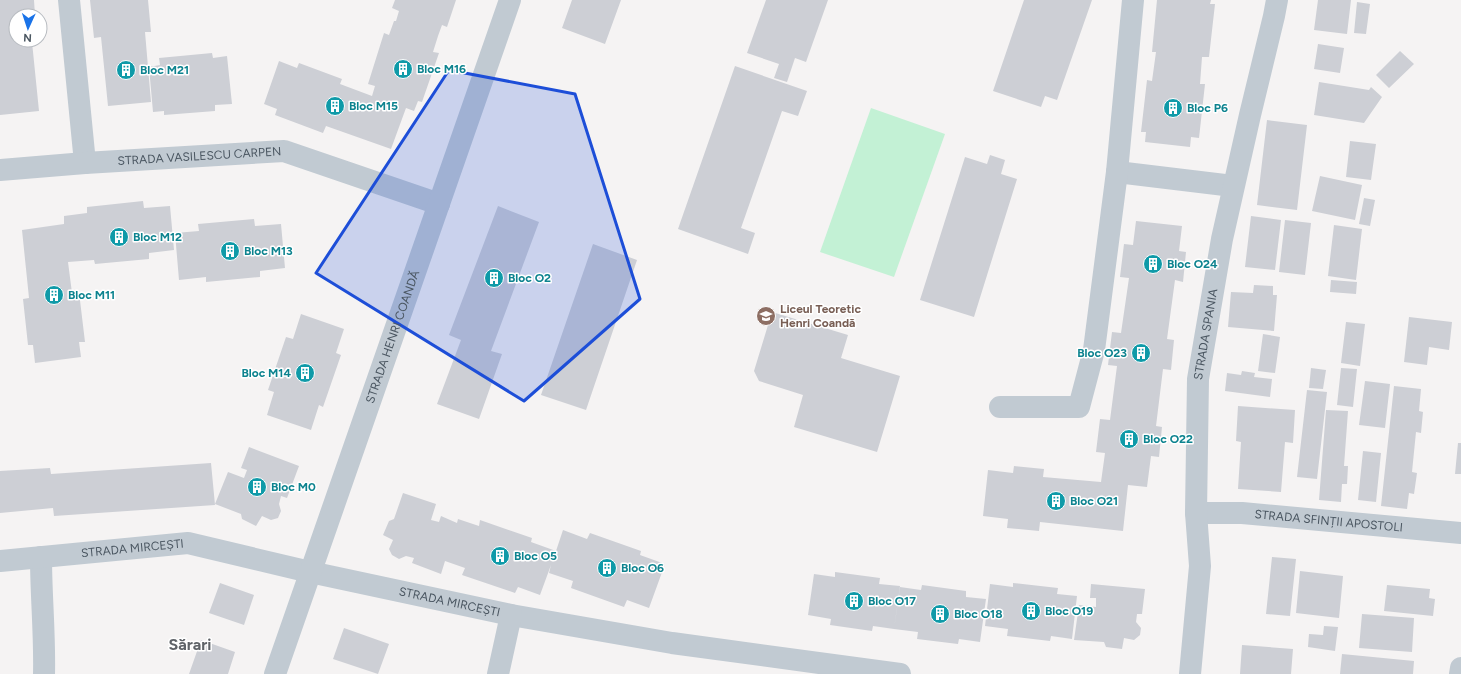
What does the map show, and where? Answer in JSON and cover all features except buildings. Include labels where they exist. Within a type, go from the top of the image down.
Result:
[{"type":"street","points":[[69,0],[85,163]]},
{"type":"street","name":"STRADA HENRI COANDĂ","points":[[275,674],[510,0]]},
{"type":"street","points":[[1000,407],[1079,407],[1094,350],[1117,172],[1133,0]]},
{"type":"street","name":"STRADA SPANIA","points":[[1190,674],[1200,566],[1196,513],[1198,379],[1222,239],[1233,186],[1273,23],[1277,0]]},
{"type":"street","name":"STRADA VASILESCU CARPEN","points":[[0,170],[85,163],[284,151],[439,204]]},
{"type":"street","points":[[1117,172],[1233,186]]},
{"type":"street","name":"STRADA SFINȚII APOSTOLI","points":[[1196,513],[1242,513],[1461,533]]},
{"type":"street","name":"STRADA MIRCEȘTI","points":[[0,561],[188,543],[310,572],[511,615],[672,643],[900,674]]},
{"type":"street","points":[[41,557],[41,594],[45,647],[44,674]]},
{"type":"street","points":[[498,674],[511,615]]},
{"type":"street","points":[[1460,674],[1461,668]]},
{"type":"highlighted area","points":[[449,70],[575,94],[640,299],[524,401],[316,273]]},
{"type":"green space","points":[[871,108],[945,134],[894,277],[820,252]]},
{"type":"place","name":"Bloc M16","points":[[403,69]]},
{"type":"place","name":"Bloc M21","points":[[126,70]]},
{"type":"place","name":"Bloc M15","points":[[335,106]]},
{"type":"place","name":"Bloc P6","points":[[1173,108]]},
{"type":"place","name":"Bloc M12","points":[[119,237]]},
{"type":"place","name":"Bloc M13","points":[[230,251]]},
{"type":"place","name":"Bloc O24","points":[[1153,264]]},
{"type":"place","name":"Bloc O2","points":[[494,278]]},
{"type":"place","name":"Bloc M11","points":[[54,295]]},
{"type":"place","name":"Liceul Teoretic Henri Coandă","points":[[766,316]]},
{"type":"place","name":"Bloc O23","points":[[1141,353]]},
{"type":"place","name":"Bloc M14","points":[[305,373]]},
{"type":"place","name":"Bloc O22","points":[[1129,439]]},
{"type":"place","name":"Bloc M0","points":[[257,487]]},
{"type":"place","name":"Bloc O21","points":[[1056,501]]},
{"type":"place","name":"Bloc O5","points":[[500,556]]},
{"type":"place","name":"Bloc O6","points":[[607,568]]},
{"type":"place","name":"Bloc O17","points":[[854,601]]},
{"type":"place","name":"Bloc O19","points":[[1031,611]]},
{"type":"place","name":"Bloc O18","points":[[940,614]]},
{"type":"district","name":"Sărari","points":[[190,644]]}]
